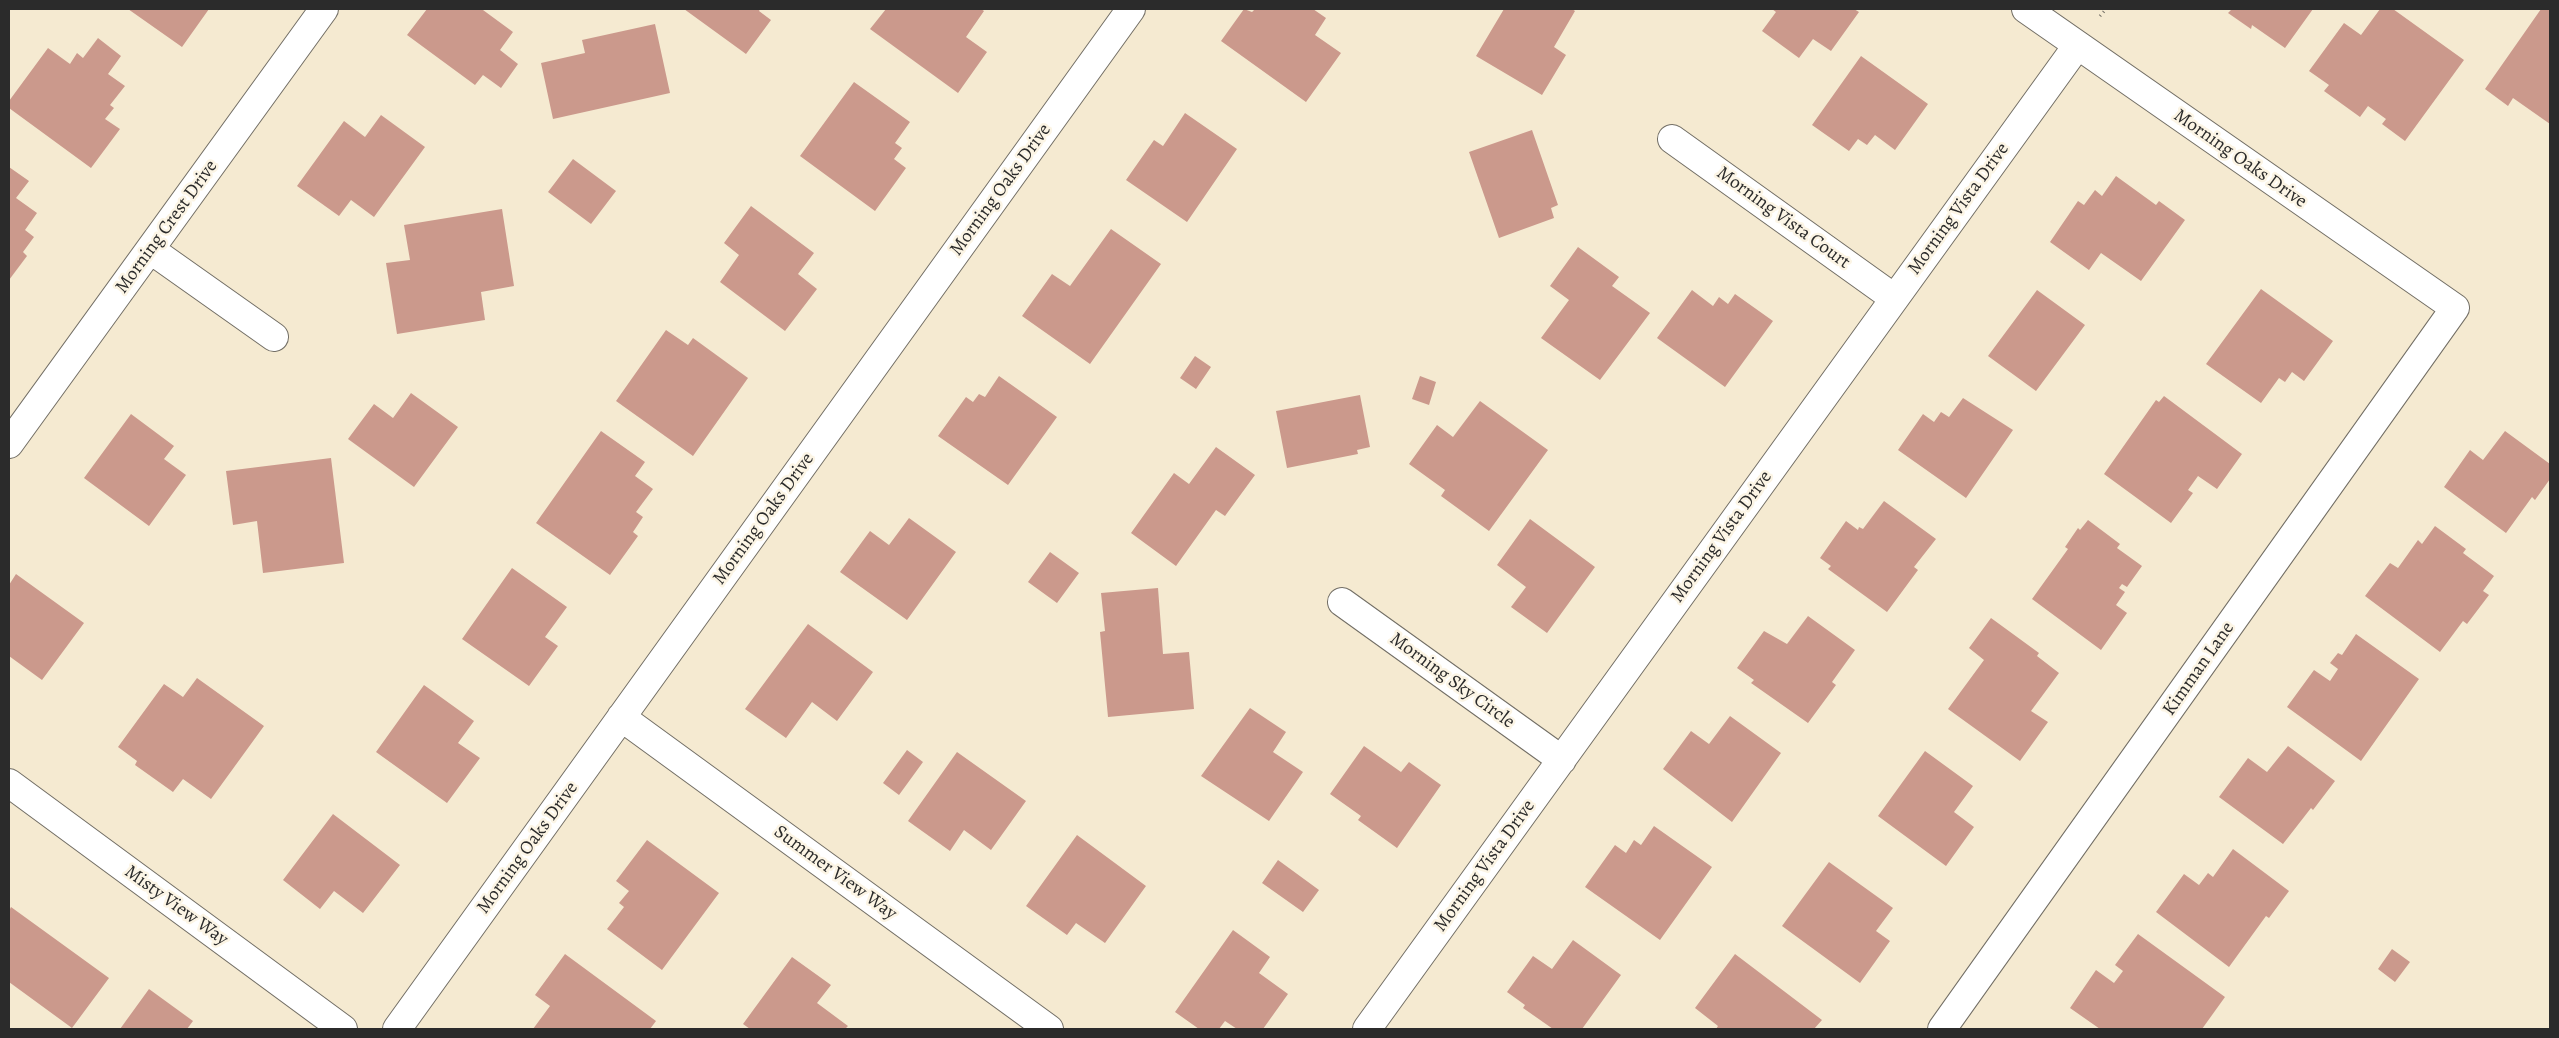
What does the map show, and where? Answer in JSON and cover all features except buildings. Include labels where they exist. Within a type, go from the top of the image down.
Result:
[{"type":"street","name":"Morning Crest Drive","points":[[9,444],[324,9]]},
{"type":"street","name":"Morning Oaks Drive","points":[[397,1029],[1131,9]]},
{"type":"street","name":"Morning Oaks Drive","points":[[2026,9],[2455,308]]},
{"type":"street","name":"Morning Vista Drive","points":[[1367,1029],[2077,46]]},
{"type":"street","name":"Morning Vista Court","points":[[1672,138],[1894,298]]},
{"type":"street","points":[[151,250],[274,337]]},
{"type":"street","name":"Kimman Lane","points":[[1942,1029],[2455,308]]},
{"type":"street","name":"Morning Sky Circle","points":[[1342,602],[1562,760]]},
{"type":"street","name":"Summer View Way","points":[[621,717],[1049,1029]]},
{"type":"street","name":"Misty View Way","points":[[9,783],[343,1029]]}]
